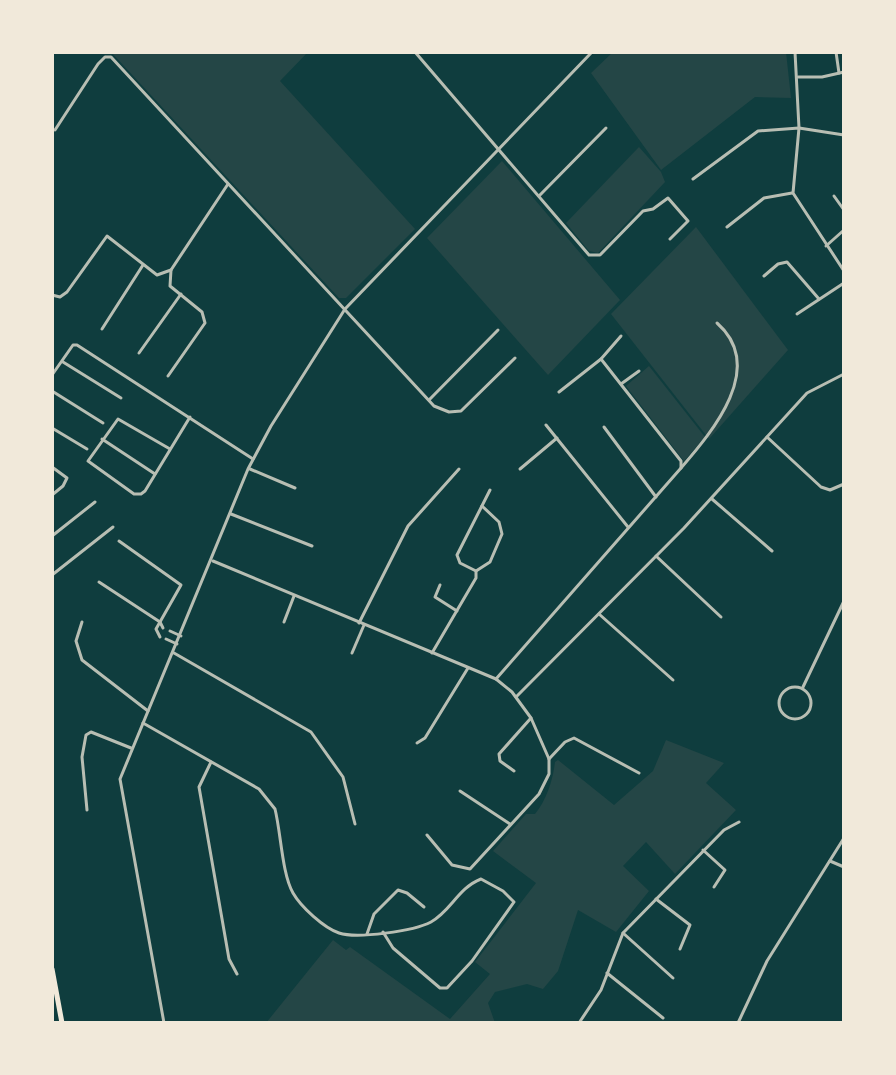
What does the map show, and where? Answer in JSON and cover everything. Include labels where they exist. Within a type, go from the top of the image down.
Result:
[{"type":"highway","points":[[52,969],[62,1023]]},
{"type":"street","points":[[415,52],[592,257],[600,255],[643,211],[653,209],[668,198],[688,221],[670,239]]},
{"type":"street","points":[[164,1023],[121,792],[122,770],[213,561],[248,469],[345,309],[592,52]]},
{"type":"street","points":[[795,52],[799,128],[793,193],[844,271]]},
{"type":"street","points":[[798,77],[841,73],[836,52]]},
{"type":"street","points":[[55,130],[98,64],[105,57],[111,57],[439,409],[461,411],[515,358]]},
{"type":"street","points":[[539,196],[606,128]]},
{"type":"street","points":[[693,179],[753,133],[799,128],[844,135]]},
{"type":"street","points":[[168,376],[205,323],[202,312],[168,280],[171,270],[228,184]]},
{"type":"street","points":[[727,227],[764,198],[793,193]]},
{"type":"street","points":[[834,196],[844,210]]},
{"type":"street","points":[[826,246],[844,230]]},
{"type":"street","points":[[52,295],[60,297],[67,292],[107,236],[157,275],[171,270]]},
{"type":"street","points":[[764,276],[778,264],[787,262],[819,299]]},
{"type":"street","points":[[102,329],[144,264]]},
{"type":"street","points":[[797,314],[844,283]]},
{"type":"street","points":[[139,353],[181,294]]},
{"type":"street","points":[[496,679],[718,425],[736,370],[737,347],[717,323]]},
{"type":"street","points":[[429,400],[498,330]]},
{"type":"street","points":[[559,392],[601,359],[621,336]]},
{"type":"street","points":[[52,375],[73,345],[80,346],[253,459]]},
{"type":"street","points":[[601,359],[681,461],[681,468]]},
{"type":"street","points":[[63,362],[121,398]]},
{"type":"street","points":[[621,384],[639,371]]},
{"type":"street","points":[[516,697],[712,499],[813,387],[844,374]]},
{"type":"street","points":[[52,391],[103,423]]},
{"type":"street","points":[[170,449],[123,420],[114,420],[88,461],[134,494],[145,491],[190,417]]},
{"type":"street","points":[[546,425],[628,527]]},
{"type":"street","points":[[604,427],[656,497]]},
{"type":"street","points":[[52,428],[87,449]]},
{"type":"street","points":[[767,437],[821,487],[830,490],[844,484]]},
{"type":"street","points":[[520,469],[557,438]]},
{"type":"street","points":[[102,439],[155,474]]},
{"type":"street","points":[[52,467],[67,479],[52,495]]},
{"type":"street","points":[[248,469],[295,488]]},
{"type":"street","points":[[359,623],[408,526],[459,469]]},
{"type":"street","points":[[476,571],[460,563],[457,555],[490,490]]},
{"type":"street","points":[[712,499],[772,551]]},
{"type":"street","points":[[52,536],[95,502]]},
{"type":"street","points":[[476,571],[490,562],[502,534],[499,522],[482,506]]},
{"type":"street","points":[[231,514],[312,546]]},
{"type":"street","points":[[52,575],[113,527]]},
{"type":"street","points":[[119,541],[181,585],[160,622],[156,632],[160,637]]},
{"type":"street","points":[[656,556],[721,617]]},
{"type":"street","points":[[213,561],[496,679],[516,697],[531,718],[549,759],[546,784],[466,870],[448,861],[427,835]]},
{"type":"street","points":[[432,653],[476,578],[476,571]]},
{"type":"street","points":[[99,582],[160,622],[163,628]]},
{"type":"street","points":[[440,585],[435,597],[457,611]]},
{"type":"street","points":[[284,622],[294,596]]},
{"type":"street","points":[[802,689],[821,656],[844,601]]},
{"type":"street","points":[[599,614],[673,680]]},
{"type":"street","points":[[82,622],[76,641],[82,660],[148,711]]},
{"type":"street","points":[[352,653],[364,625]]},
{"type":"street","points":[[170,631],[181,636]]},
{"type":"street","points":[[166,639],[177,644]]},
{"type":"street","points":[[174,653],[311,732],[343,777],[355,824]]},
{"type":"street","points":[[417,743],[425,738],[468,668]]},
{"type":"street","points":[[793,687],[802,689],[810,699],[808,713],[796,719],[787,717],[779,707],[781,693],[793,687]]},
{"type":"street","points":[[514,771],[500,761],[499,754],[531,718]]},
{"type":"street","points":[[143,723],[259,789],[273,803],[289,885],[299,901],[340,933],[383,932],[431,921],[457,894],[476,880],[486,879],[511,898],[514,906],[447,988],[440,988],[403,958],[383,932]]},
{"type":"street","points":[[87,810],[82,757],[86,735],[91,732],[131,748]]},
{"type":"street","points":[[549,759],[565,742],[574,738],[639,773]]},
{"type":"street","points":[[211,762],[199,787],[229,959],[237,974]]},
{"type":"street","points":[[460,791],[510,824]]},
{"type":"street","points":[[579,1023],[601,990],[623,933],[703,850],[724,830],[739,822]]},
{"type":"street","points":[[738,1023],[767,961],[844,838]]},
{"type":"street","points":[[703,850],[725,870],[714,887]]},
{"type":"street","points":[[830,861],[844,867]]},
{"type":"street","points":[[367,934],[374,914],[393,892],[407,893],[424,907]]},
{"type":"street","points":[[656,899],[690,925],[680,949]]},
{"type":"street","points":[[623,933],[673,978]]},
{"type":"street","points":[[607,973],[663,1018]]},
{"type":"shaded area","points":[[111,52],[308,52],[280,81],[415,229],[346,298],[339,298]]},
{"type":"shaded area","points":[[613,52],[786,52],[791,98],[755,97],[661,170],[591,73]]},
{"type":"shaded area","points":[[639,147],[661,172],[665,182],[598,253],[589,251],[566,223]]},
{"type":"shaded area","points":[[502,161],[620,300],[548,375],[427,238]]},
{"type":"shaded area","points":[[696,227],[788,350],[709,439],[611,314]]},
{"type":"shaded area","points":[[649,366],[705,437],[684,461],[626,386]]},
{"type":"shaded area","points":[[666,740],[724,763],[706,783],[736,810],[675,874],[646,842],[623,866],[649,891],[616,932],[578,910],[558,971],[543,989],[527,984],[495,992],[488,1003],[495,1023],[266,1023],[333,940],[346,950],[350,947],[450,1019],[490,974],[475,962],[536,883],[493,851],[526,814],[535,814],[539,809],[553,776],[555,762],[558,760],[614,805],[653,771]]}]
